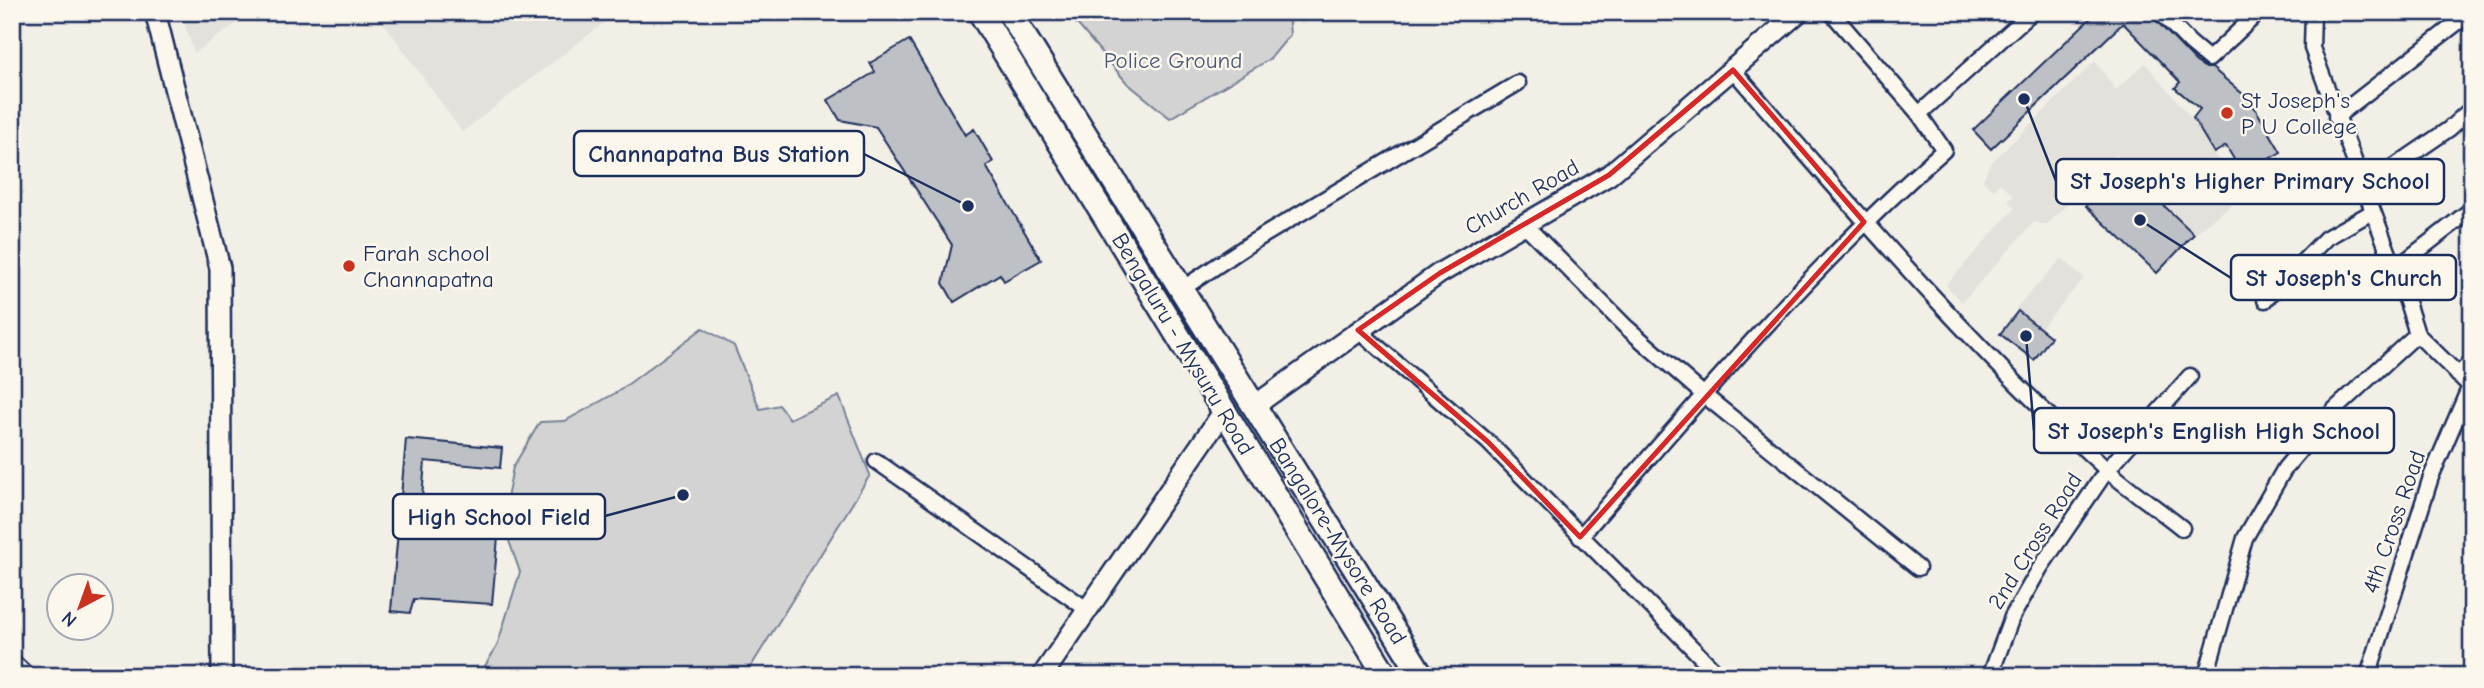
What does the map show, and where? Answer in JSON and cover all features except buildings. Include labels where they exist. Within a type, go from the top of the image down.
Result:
[{"type":"main road","name":"Bengaluru - Mysuru Road","points":[[980,12],[1386,676]]},
{"type":"main road","name":"Bengaluru - Mysuru Road","points":[[1009,12],[1254,406]]},
{"type":"main road","name":"Bangalore-Mysore Road","points":[[1254,406],[1422,676]]},
{"type":"street","points":[[155,12],[220,268],[222,676]]},
{"type":"street","name":"Church Road","points":[[1254,406],[1440,273],[1609,175],[1799,12]]},
{"type":"street","points":[[1580,537],[1704,395],[1864,222],[1944,149],[1919,114],[1831,12]]},
{"type":"street","points":[[1919,114],[2032,12]]},
{"type":"street","points":[[2160,12],[2209,59],[2259,12]]},
{"type":"street","points":[[2313,12],[2312,48],[2417,334],[2471,387]]},
{"type":"street","points":[[2336,117],[2472,12]]},
{"type":"street","points":[[1733,70],[1864,222],[1993,360],[2108,470],[2182,528]]},
{"type":"street","points":[[1182,289],[1251,243],[1518,83]]},
{"type":"street","points":[[2363,188],[2449,129],[2472,108]]},
{"type":"street","points":[[2395,270],[2472,209]]},
{"type":"street","points":[[2265,300],[2326,238],[2372,212]]},
{"type":"street","points":[[1524,224],[1625,326],[1704,395],[1918,568]]},
{"type":"street","points":[[1120,242],[1143,227]]},
{"type":"street","points":[[1358,330],[1488,442],[1720,676]]},
{"type":"street","points":[[2206,676],[2245,538],[2285,468],[2334,410],[2417,334]]},
{"type":"street","points":[[2458,375],[2472,361]]},
{"type":"street","name":"2nd Cross Road","points":[[1990,676],[2012,617],[2040,568],[2108,470],[2190,376]]},
{"type":"street","name":"4th Cross Road","points":[[2368,676],[2431,477],[2471,387]]},
{"type":"street","points":[[1042,676],[1224,411]]},
{"type":"street","points":[[876,461],[1088,610]]},
{"type":"street","points":[[12,661],[28,676]]},
{"type":"highlighted area","points":[[1733,70],[1864,222],[1580,537],[1488,442],[1358,330],[1440,273],[1609,175]]},
{"type":"shaded area","points":[[181,12],[253,12],[194,53]]},
{"type":"shaded area","points":[[376,12],[618,12],[462,132]]},
{"type":"shaded area","points":[[2095,61],[2116,90],[2145,63],[2188,114],[2242,197],[2194,234],[2116,154],[2047,225],[2034,222],[1962,302],[1946,285],[2015,208],[2008,201],[2013,195],[2000,183],[1993,190],[1983,181],[1989,165]]},
{"type":"shaded area","points":[[2062,258],[2084,278],[2040,329],[2016,308]]},
{"type":"green space","name":"Police Ground","points":[[1067,12],[1288,12],[1290,35],[1270,59],[1170,118],[1127,83]]},
{"type":"green space","points":[[703,328],[734,346],[760,409],[779,405],[789,419],[839,396],[870,475],[745,676],[479,676],[497,646],[520,572],[508,538],[504,514],[513,467],[540,422],[565,421],[619,391]]},
{"type":"place","name":"St Joseph's Higher Primary School","points":[[2024,99]]},
{"type":"place","name":"St Joseph's P U College","points":[[2227,113]]},
{"type":"place","name":"Channapatna Bus Station","points":[[968,206]]},
{"type":"place","name":"St Joseph's Church","points":[[2140,220]]},
{"type":"place","name":"Farah school Channapatna","points":[[349,266]]},
{"type":"place","name":"St Joseph's English High School","points":[[2026,336]]},
{"type":"place","name":"High School Field","points":[[683,495]]}]
